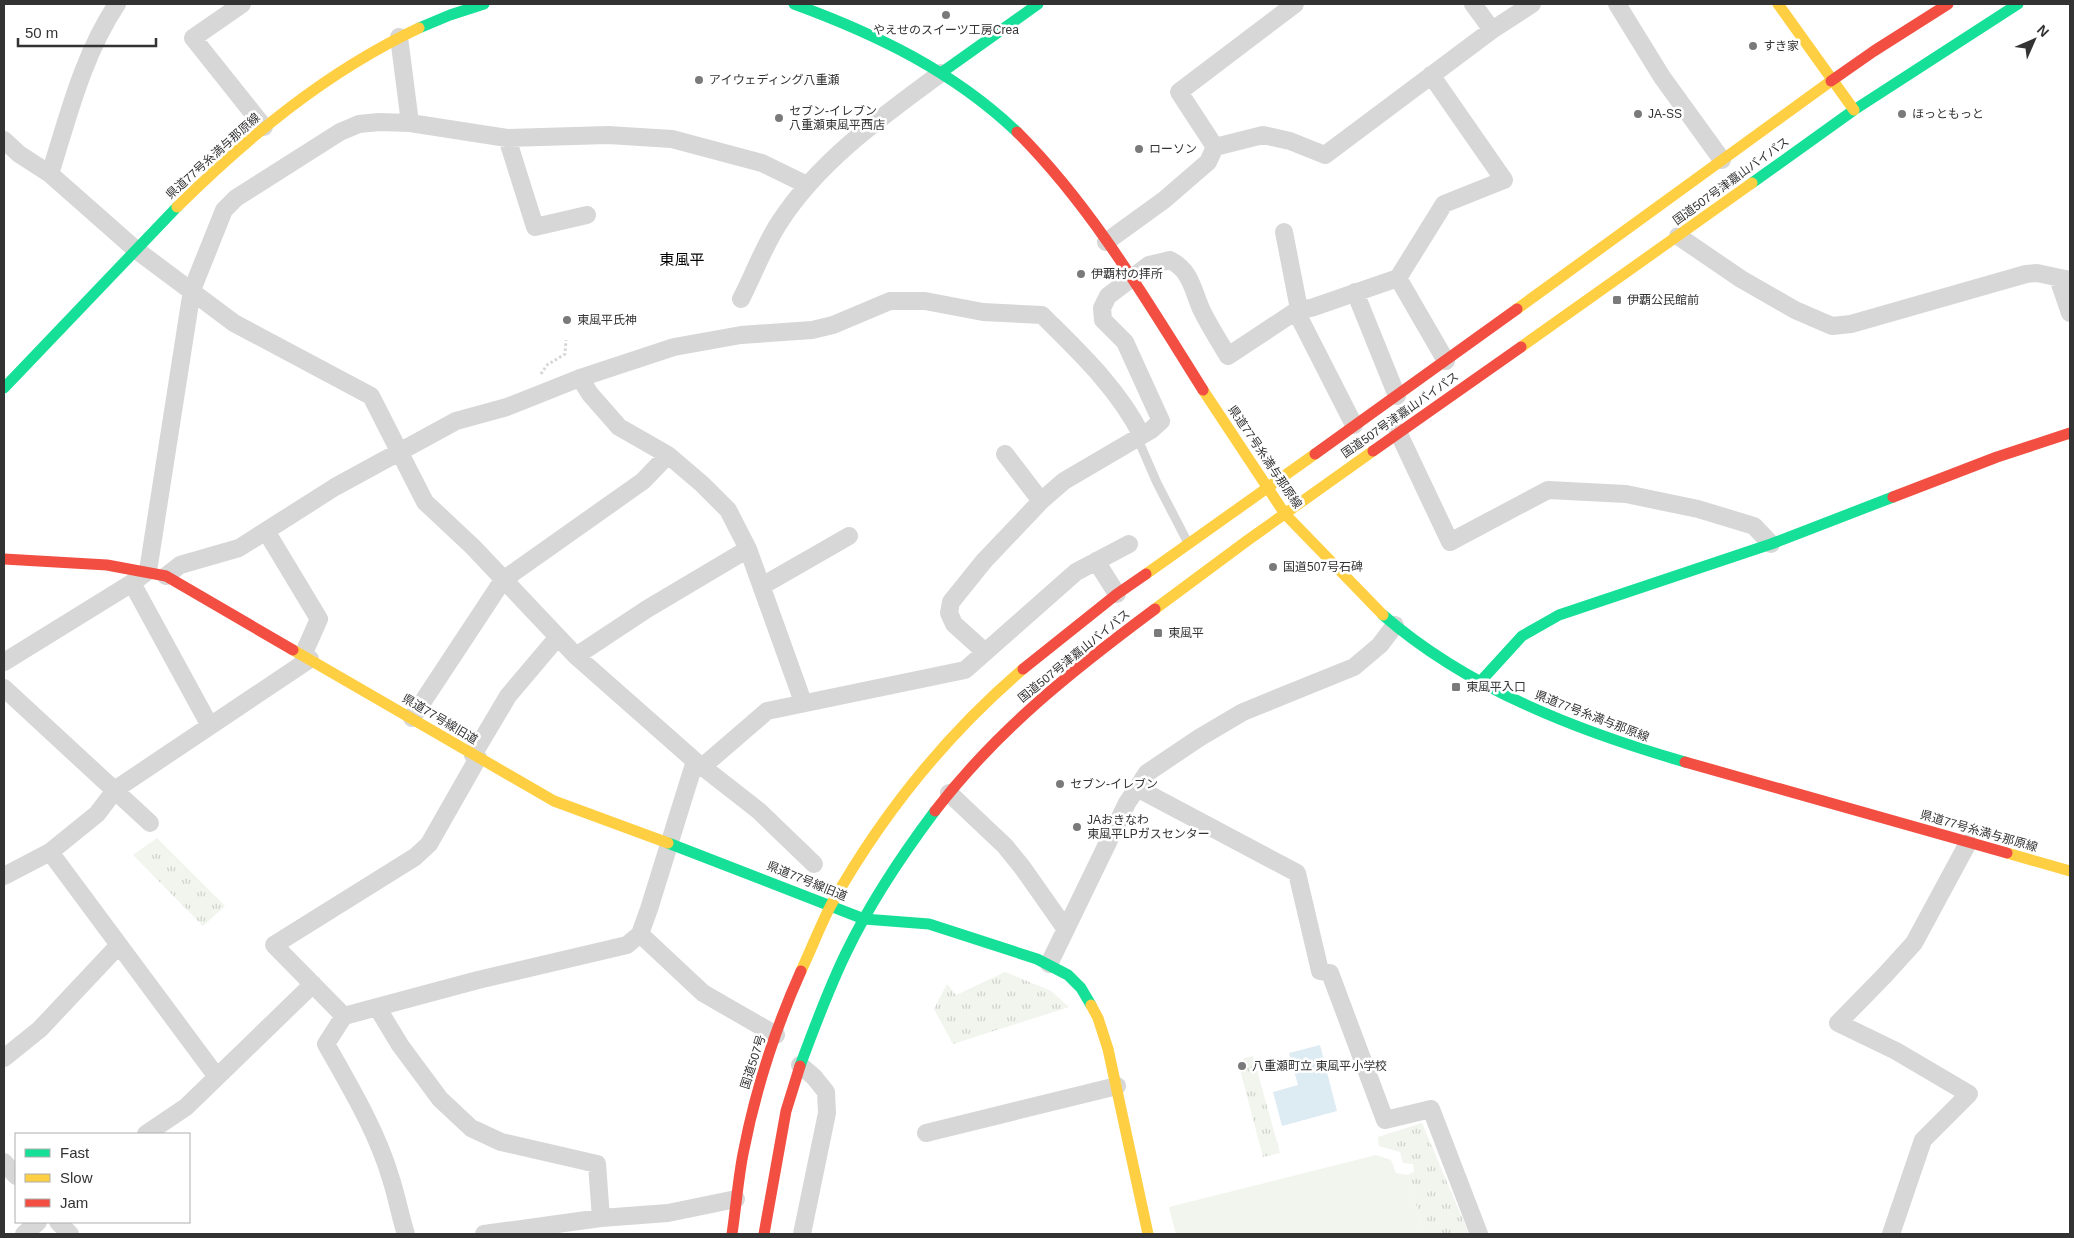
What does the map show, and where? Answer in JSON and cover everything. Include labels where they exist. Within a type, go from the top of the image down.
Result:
[{"type":"main road","name":"県道77号糸満与那原線","points":[[4,388],[193,190],[264,126],[343,68],[399,37],[435,21],[484,4]]},
{"type":"main road","name":"県道77号糸満与那原線","points":[[794,4],[860,29],[941,73],[975,96],[1012,128],[1043,159],[1077,201],[1132,278],[1246,459],[1286,514],[1318,552],[1395,625],[1455,667],[1526,706],[1573,726],[1668,759],[2070,871]]},
{"type":"main road","points":[[941,73],[1038,4]]},
{"type":"main road","points":[[1778,4],[1854,110]]},
{"type":"main road","name":"国道507号津嘉山バイパス","points":[[831,906],[887,818],[921,772],[985,703],[1022,670],[1117,594],[1446,361],[1833,80],[1874,51],[1948,4]]},
{"type":"main road","name":"国道507号津嘉山バイパス","points":[[864,919],[900,862],[949,793],[1000,736],[1045,694],[1096,653],[1398,432],[1854,110],[2018,4]]},
{"type":"main road","points":[[1480,682],[1522,636],[1559,615],[1771,544],[1988,460],[2070,434]]},
{"type":"main road","name":"県道77号線旧道","points":[[4,559],[74,563],[148,571],[166,576],[554,801],[864,919],[929,924],[1049,964],[1068,975],[1088,998],[1098,1018],[1108,1049],[1148,1234]]},
{"type":"main road","name":"国道507号","points":[[732,1234],[743,1154],[753,1110],[776,1035],[792,992],[831,906]]},
{"type":"main road","points":[[764,1234],[786,1112],[800,1065],[825,998],[864,919]]},
{"type":"street","points":[[50,174],[79,82],[109,16],[117,4]]},
{"type":"street","points":[[242,4],[193,38],[264,126]]},
{"type":"street","points":[[1215,147],[1179,92],[1296,4]]},
{"type":"street","points":[[1473,4],[1492,30]]},
{"type":"street","points":[[1106,242],[1164,200],[1208,162],[1215,147],[1263,134],[1290,141],[1325,155],[1492,30],[1532,4]]},
{"type":"street","points":[[1617,4],[1662,77],[1722,160]]},
{"type":"street","points":[[399,37],[410,123]]},
{"type":"street","points":[[741,299],[780,221],[807,185],[846,147],[941,73]]},
{"type":"street","points":[[985,652],[954,624],[949,613],[951,602],[984,561],[1041,501],[1064,480],[1151,430],[1161,421],[1125,342],[1103,320],[1102,308],[1108,296],[1149,265],[1170,260],[1179,264],[1185,270],[1202,310],[1228,356],[1299,309],[1311,308],[1398,278],[1444,204],[1504,180],[1432,75]]},
{"type":"street","points":[[4,662],[132,583],[148,571],[192,290],[224,210],[236,198],[340,132],[366,123],[379,122],[410,123],[507,138],[608,134],[672,139],[762,163],[807,185]]},
{"type":"street","points":[[507,138],[535,227],[587,215]]},
{"type":"street","points":[[4,140],[19,154],[50,174],[135,249],[234,323],[371,396],[424,502],[472,547],[576,656],[699,764],[759,812],[814,864]]},
{"type":"street","points":[[1284,232],[1301,322],[1354,425]]},
{"type":"street","points":[[1678,236],[1741,279],[1779,302],[1814,320],[1832,326],[1851,324],[2026,274],[2037,273],[2064,279],[2070,313]]},
{"type":"street","points":[[1398,278],[1446,361]]},
{"type":"street","points":[[1355,292],[1397,396]]},
{"type":"street","points":[[166,576],[180,565],[239,548],[335,487],[401,453],[456,421],[507,407],[580,378],[674,347],[741,335],[812,330],[832,325],[890,301],[925,301],[983,312],[1042,315],[1104,377],[1133,417],[1139,436]]},
{"type":"street","points":[[580,378],[590,394],[619,427],[668,455],[702,484],[728,510],[748,550],[804,702]]},
{"type":"street","points":[[1398,432],[1450,542],[1548,490],[1626,494],[1698,509],[1754,526],[1771,544]]},
{"type":"street","points":[[1005,454],[1041,501]]},
{"type":"street","points":[[412,718],[503,580],[644,480],[668,455]]},
{"type":"street","points":[[4,876],[50,852],[97,814],[116,789],[210,726],[306,657],[319,619],[266,531]]},
{"type":"street","points":[[762,586],[849,536]]},
{"type":"street","points":[[406,1234],[398,1209],[392,1179],[377,1143],[354,1093],[326,1044],[344,1016],[627,945],[640,934],[699,764],[767,711],[965,670],[1076,572],[1129,544]]},
{"type":"street","points":[[576,656],[648,608],[748,550]]},
{"type":"street","points":[[1096,561],[1117,594]]},
{"type":"street","points":[[132,583],[210,726]]},
{"type":"street","points":[[1049,964],[1127,803],[1147,773],[1199,738],[1243,712],[1354,667],[1380,645],[1395,625]]},
{"type":"street","points":[[344,1016],[274,945],[415,857],[429,844],[508,696],[557,638]]},
{"type":"street","points":[[4,688],[116,789],[150,823]]},
{"type":"street","points":[[1137,788],[1297,873],[1320,970],[1330,973],[1385,1120],[1431,1108],[1479,1234]]},
{"type":"street","points":[[949,793],[1005,846],[1065,928]]},
{"type":"street","points":[[1891,1234],[1923,1140],[1969,1094],[1896,1051],[1838,1023],[1914,943],[1968,843]]},
{"type":"street","points":[[50,852],[217,1077]]},
{"type":"street","points":[[640,934],[703,993],[776,1035]]},
{"type":"street","points":[[4,1058],[40,1029],[119,945]]},
{"type":"street","points":[[147,1133],[186,1107],[313,984]]},
{"type":"street","points":[[377,1007],[400,1045],[440,1099],[471,1128],[502,1142],[597,1164],[601,1218]]},
{"type":"street","points":[[800,1065],[814,1077],[826,1092],[827,1113],[802,1234]]},
{"type":"street","points":[[926,1132],[1117,1086]]},
{"type":"street","points":[[4,1162],[15,1175]]},
{"type":"street","points":[[484,1234],[601,1218],[668,1213],[736,1199]]},
{"type":"street","points":[[24,1234],[37,1223]]},
{"type":"street","points":[[59,1223],[70,1234]]},
{"type":"lane","points":[[1139,436],[1157,483],[1188,544]]},
{"type":"path","points":[[521,400],[547,365],[565,354],[566,340]]},
{"type":"green space","points":[[157,838],[225,906],[203,926],[133,855]]},
{"type":"green space","points":[[1005,972],[1051,991],[1069,1007],[953,1044],[934,1009],[947,984],[956,995]]},
{"type":"green space","points":[[1253,1056],[1280,1153],[1263,1157],[1239,1066],[1244,1058]]},
{"type":"green space","points":[[1422,1123],[1469,1234],[1424,1234],[1408,1175],[1414,1172],[1413,1164],[1403,1163],[1400,1152],[1379,1146],[1378,1137]]},
{"type":"green space","points":[[1376,1155],[1391,1160],[1396,1173],[1408,1175],[1424,1234],[1176,1234],[1169,1207]]},
{"type":"shaded area","points":[[1320,1045],[1337,1111],[1282,1126],[1273,1092],[1298,1085],[1289,1053]]},
{"type":"traffic: fast","points":[[419,28],[484,4]]},
{"type":"traffic: fast","points":[[794,4],[854,28],[912,56],[967,90],[1017,132]]},
{"type":"traffic: fast","points":[[941,73],[1038,4]]},
{"type":"traffic: fast","points":[[1752,183],[1854,110],[2018,4]]},
{"type":"traffic: fast","points":[[4,388],[177,207]]},
{"type":"traffic: fast","points":[[1480,682],[1522,636],[1559,615],[1771,544],[1893,497]]},
{"type":"traffic: fast","points":[[1383,615],[1451,665],[1526,705],[1605,736],[1685,762]]},
{"type":"traffic: fast","points":[[800,1066],[827,995],[855,934],[887,880],[935,811]]},
{"type":"traffic: fast","points":[[668,843],[864,919],[929,924],[1037,959],[1068,975],[1081,988],[1091,1005]]},
{"type":"traffic: slow","points":[[1778,4],[1854,110]]},
{"type":"traffic: slow","points":[[177,207],[232,155],[290,107],[352,65],[385,45],[419,28]]},
{"type":"traffic: slow","points":[[1517,309],[1831,81]]},
{"type":"traffic: slow","points":[[1521,347],[1752,183]]},
{"type":"traffic: slow","points":[[1203,390],[1285,514],[1383,615]]},
{"type":"traffic: slow","points":[[1155,609],[1373,451]]},
{"type":"traffic: slow","points":[[1146,574],[1315,454]]},
{"type":"traffic: slow","points":[[293,650],[554,801],[668,843]]},
{"type":"traffic: slow","points":[[801,971],[831,905],[850,872],[893,809],[942,749],[995,694],[1023,669]]},
{"type":"traffic: slow","points":[[2007,853],[2070,871]]},
{"type":"traffic: slow","points":[[1091,1005],[1098,1018],[1108,1049],[1148,1234]]},
{"type":"traffic: jam","points":[[1831,81],[1948,4]]},
{"type":"traffic: jam","points":[[1017,132],[1070,191],[1094,223],[1139,289],[1203,390]]},
{"type":"traffic: jam","points":[[1315,454],[1517,309]]},
{"type":"traffic: jam","points":[[1373,451],[1521,347]]},
{"type":"traffic: jam","points":[[1893,497],[1997,457],[2070,433]]},
{"type":"traffic: jam","points":[[4,559],[107,565],[166,576],[293,650]]},
{"type":"traffic: jam","points":[[1023,669],[1117,594],[1146,574]]},
{"type":"traffic: jam","points":[[935,811],[984,753],[1038,702],[1155,609]]},
{"type":"traffic: jam","points":[[1685,762],[2007,853]]},
{"type":"traffic: jam","points":[[732,1234],[741,1164],[753,1107],[774,1038],[801,971]]},
{"type":"traffic: jam","points":[[764,1234],[786,1111],[800,1066]]},
{"type":"place","name":"やえせのスイーツ工房Crea","points":[[946,15]]},
{"type":"place","name":"すき家","points":[[1753,46]]},
{"type":"place","name":"アイウェディング八重瀬","points":[[699,80]]},
{"type":"place","name":"JA-SS","points":[[1638,114]]},
{"type":"place","name":"ほっともっと","points":[[1902,114]]},
{"type":"place","name":"セブン-イレブン 八重瀬東風平西店","points":[[779,118]]},
{"type":"place","name":"ローソン","points":[[1139,149]]},
{"type":"place","name":"伊覇村の拝所","points":[[1081,274]]},
{"type":"place","name":"伊覇公民館前","points":[[1617,300]]},
{"type":"place","name":"東風平氏神","points":[[567,320]]},
{"type":"place","name":"国道507号石碑","points":[[1273,567]]},
{"type":"place","name":"東風平","points":[[1158,633]]},
{"type":"place","name":"東風平入口","points":[[1456,687]]},
{"type":"place","name":"セブン-イレブン","points":[[1060,784]]},
{"type":"place","name":"JAおきなわ 東風平LPガスセンター","points":[[1077,827]]},
{"type":"place","name":"八重瀬町立 東風平小学校","points":[[1242,1066]]},
{"type":"district","name":"東風平","points":[[682,260]]}]
